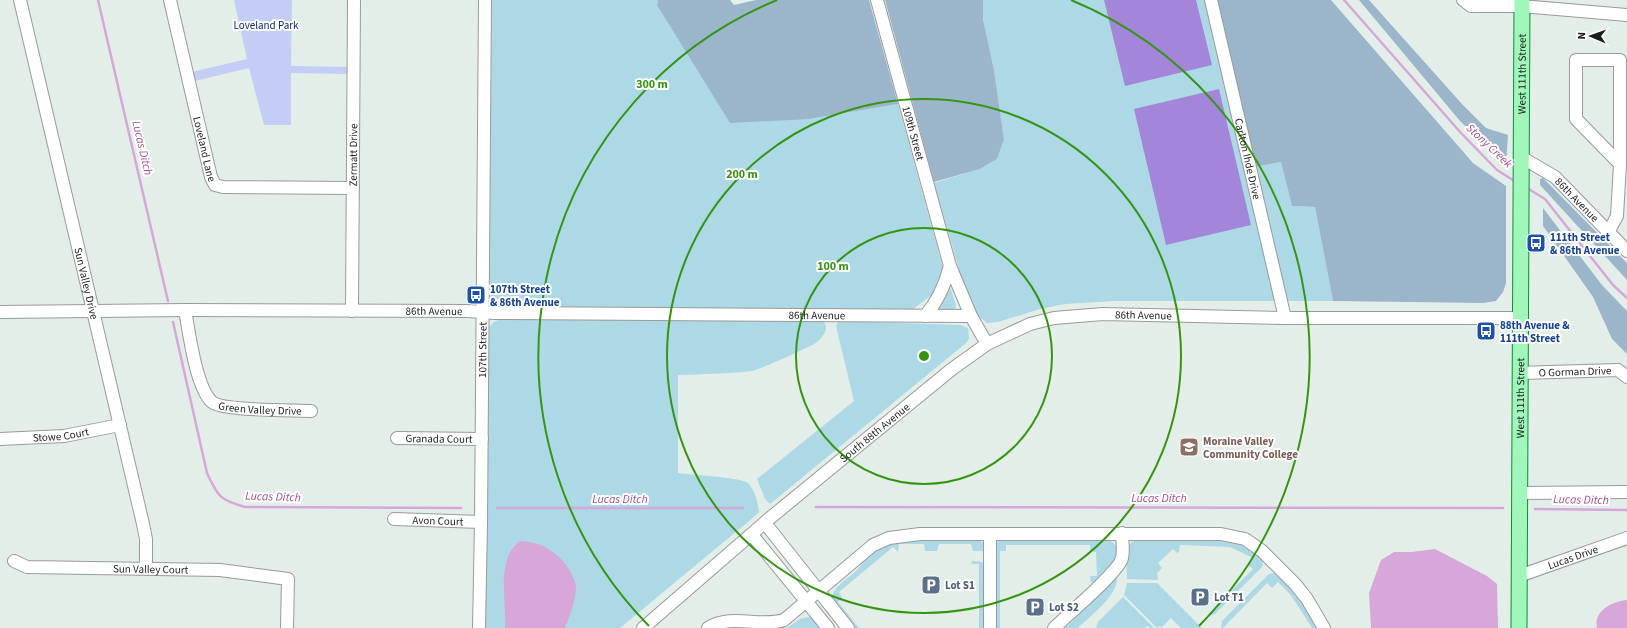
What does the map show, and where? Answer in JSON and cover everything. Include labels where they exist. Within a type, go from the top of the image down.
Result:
[{"type":"main road","name":"West 111th Street","points":[[1519,628],[1522,3]]},
{"type":"street","name":"Sun Valley Drive","points":[[20,0],[143,524],[146,539],[146,568]]},
{"type":"street","name":"Loveland Lane","points":[[170,0],[211,177],[215,184],[223,187],[353,188]]},
{"type":"street","name":"Zermatt Drive","points":[[352,311],[354,0]]},
{"type":"street","name":"107th Street","points":[[479,628],[485,0]]},
{"type":"street","name":"109th Street","points":[[877,0],[950,266],[971,316]]},
{"type":"street","name":"Carlton Ihde Drive","points":[[1211,0],[1285,318]]},
{"type":"street","points":[[1463,0],[1471,6],[1522,3],[1627,15]]},
{"type":"street","points":[[1609,231],[1617,216],[1620,164],[1620,60],[1576,60],[1576,119],[1620,164]]},
{"type":"street","name":"86th Avenue","points":[[1521,157],[1555,178],[1627,250]]},
{"type":"street","points":[[925,316],[934,306],[945,284],[950,266]]},
{"type":"street","name":"86th Avenue","points":[[0,312],[185,310],[971,316]]},
{"type":"street","name":"Green Valley Drive","points":[[185,310],[199,377],[203,390],[213,404],[227,408],[311,411]]},
{"type":"street","name":"86th Avenue","points":[[987,344],[1030,324],[1054,318],[1076,315],[1103,314],[1285,318],[1520,318]]},
{"type":"street","points":[[971,316],[987,344]]},
{"type":"street","name":"South 88th Avenue","points":[[752,534],[952,369],[987,344]]},
{"type":"street","name":"O Gorman Drive","points":[[1520,373],[1618,370],[1627,377]]},
{"type":"street","name":"Stowe Court","points":[[0,439],[64,436],[120,425]]},
{"type":"street","name":"Granada Court","points":[[397,438],[482,438]]},
{"type":"street","points":[[1519,493],[1627,492]]},
{"type":"street","name":"Avon Court","points":[[394,519],[481,522]]},
{"type":"street","points":[[765,523],[848,628]]},
{"type":"street","points":[[1054,628],[1102,583],[1120,562],[1122,557],[1122,533]]},
{"type":"street","points":[[708,628],[728,621],[764,623],[778,622],[788,618],[806,601],[874,545],[889,538],[920,534],[1122,533],[1221,534],[1245,539],[1262,551],[1296,585],[1307,599],[1324,628]]},
{"type":"street","points":[[643,628],[752,534],[828,628]]},
{"type":"street","points":[[990,534],[990,628]]},
{"type":"street","name":"Lucas Drive","points":[[1519,576],[1627,538]]},
{"type":"street","name":"Sun Valley Court","points":[[14,561],[27,567],[220,570],[288,579],[287,628]]},
{"type":"shaded area","points":[[492,0],[658,0],[657,5],[809,119],[898,104],[943,268],[933,294],[912,310],[497,310],[489,301]]},
{"type":"shaded area","points":[[658,0],[730,0],[734,5],[756,0],[869,0],[898,104],[809,119],[730,123],[657,5]]},
{"type":"shaded area","points":[[885,0],[983,0],[983,19],[994,70],[1004,140],[997,159],[980,169],[934,182]]},
{"type":"shaded area","points":[[983,0],[1215,0],[1254,167],[1281,162],[1292,206],[1315,207],[1333,301],[1115,301],[1065,304],[1040,309],[998,322],[987,323],[977,315],[968,300],[934,183],[980,169],[997,159],[1004,141],[994,70],[983,19]]},
{"type":"shaded area","points":[[1104,0],[1196,0],[1212,65],[1125,86]]},
{"type":"shaded area","points":[[1215,0],[1331,0],[1473,163],[1506,186],[1506,283],[1503,292],[1496,301],[1483,303],[1333,301],[1315,207],[1292,206],[1281,162],[1254,167]]},
{"type":"shaded area","points":[[1359,0],[1369,0],[1462,104],[1486,128],[1508,135],[1506,165],[1460,121]]},
{"type":"shaded area","points":[[1219,89],[1251,225],[1166,245],[1134,109]]},
{"type":"shaded area","points":[[1543,178],[1627,263],[1627,280],[1540,185],[1540,179]]},
{"type":"shaded area","points":[[1543,208],[1602,285],[1627,311],[1627,354],[1612,339],[1593,297],[1543,226]]},
{"type":"shaded area","points":[[950,287],[956,305],[955,309],[950,312],[934,311],[947,288]]},
{"type":"shaded area","points":[[500,319],[821,320],[826,325],[824,334],[817,342],[796,353],[756,370],[734,373],[678,375],[678,473],[736,479],[748,483],[754,493],[759,512],[620,628],[485,628],[489,327]]},
{"type":"shaded area","points":[[839,321],[960,325],[968,328],[969,339],[770,504],[765,499],[757,479],[854,401],[836,326]]},
{"type":"shaded area","points":[[926,539],[978,539],[984,544],[984,551],[973,551],[971,544],[939,544],[937,551],[925,551],[924,544],[899,544],[898,552],[893,547],[839,592],[842,598],[838,602],[859,628],[854,628],[835,605],[832,596],[836,589],[855,572],[873,552],[886,545]]},
{"type":"shaded area","points":[[1107,539],[1117,547],[1116,560],[1092,583],[1090,576],[1097,576],[1096,552],[1090,551],[1090,545],[1006,545],[1006,551],[1000,551],[1000,628],[995,628],[996,544],[999,540]]},
{"type":"shaded area","points":[[1136,540],[1217,540],[1230,542],[1245,547],[1258,555],[1262,560],[1263,566],[1215,614],[1209,616],[1208,614],[1253,569],[1248,565],[1253,558],[1230,547],[1180,545],[1179,552],[1177,553],[1173,549],[1158,563],[1162,568],[1157,573],[1158,580],[1127,579],[1127,551],[1129,546]]},
{"type":"shaded area","points":[[520,541],[537,544],[552,551],[569,569],[576,584],[576,591],[565,628],[505,628],[505,569],[507,558],[512,549]]},
{"type":"shaded area","points":[[1435,549],[1487,576],[1497,584],[1498,628],[1371,628],[1369,593],[1381,560],[1394,552],[1411,552]]},
{"type":"shaded area","points":[[971,562],[982,562],[985,565],[985,628],[979,628],[979,564],[972,564]]},
{"type":"shaded area","points":[[1276,573],[1298,596],[1318,628],[1312,628],[1290,594],[1278,582],[1272,588],[1267,583],[1223,628],[1221,628],[1222,621],[1269,574]]},
{"type":"shaded area","points":[[1117,577],[1113,591],[1103,605],[1078,628],[1065,628]]},
{"type":"shaded area","points":[[1127,583],[1157,583],[1202,628],[1181,628],[1171,618],[1161,628],[1160,626],[1157,628],[1124,595]]},
{"type":"shaded area","points":[[1123,597],[1154,628],[1150,628],[1148,626],[1145,628],[1096,628],[1098,622]]},
{"type":"shaded area","points":[[1627,600],[1627,628],[1597,628],[1598,617],[1605,608],[1616,602]]},
{"type":"shaded area","points":[[808,617],[813,618],[821,628],[787,628],[800,619]]},
{"type":"green space","name":"Loveland Park","points":[[234,0],[292,0],[291,66],[349,67],[348,74],[291,73],[291,125],[264,125],[249,68],[195,81],[192,72],[247,59]]},
{"type":"waterway","name":"Lucas Ditch","points":[[98,0],[168,301]]},
{"type":"waterway","name":"Stony Creek","points":[[1344,0],[1461,133],[1497,170],[1516,182]]},
{"type":"waterway","name":"Stony Creek","points":[[1527,188],[1545,199],[1613,285],[1627,298]]},
{"type":"waterway","name":"Lucas Ditch","points":[[173,322],[207,473],[217,492],[225,499],[245,507],[461,508]]},
{"type":"waterway","name":"Lucas Ditch","points":[[816,507],[1503,508]]},
{"type":"waterway","name":"Lucas Ditch","points":[[497,508],[743,508]]},
{"type":"waterway","name":"Lucas Ditch","points":[[1535,509],[1627,510]]},
{"type":"place","name":"111th Street & 86th Avenue","points":[[1536,243]]},
{"type":"place","name":"107th Street & 86th Avenue","points":[[476,295]]},
{"type":"place","name":"88th Avenue & 111th Street","points":[[1486,331]]},
{"type":"place","name":"Moraine Valley Community College","points":[[1189,447]]},
{"type":"place","name":"Lot S1","points":[[931,585]]},
{"type":"place","name":"Lot T1","points":[[1200,597]]},
{"type":"place","name":"Lot S2","points":[[1035,607]]}]
